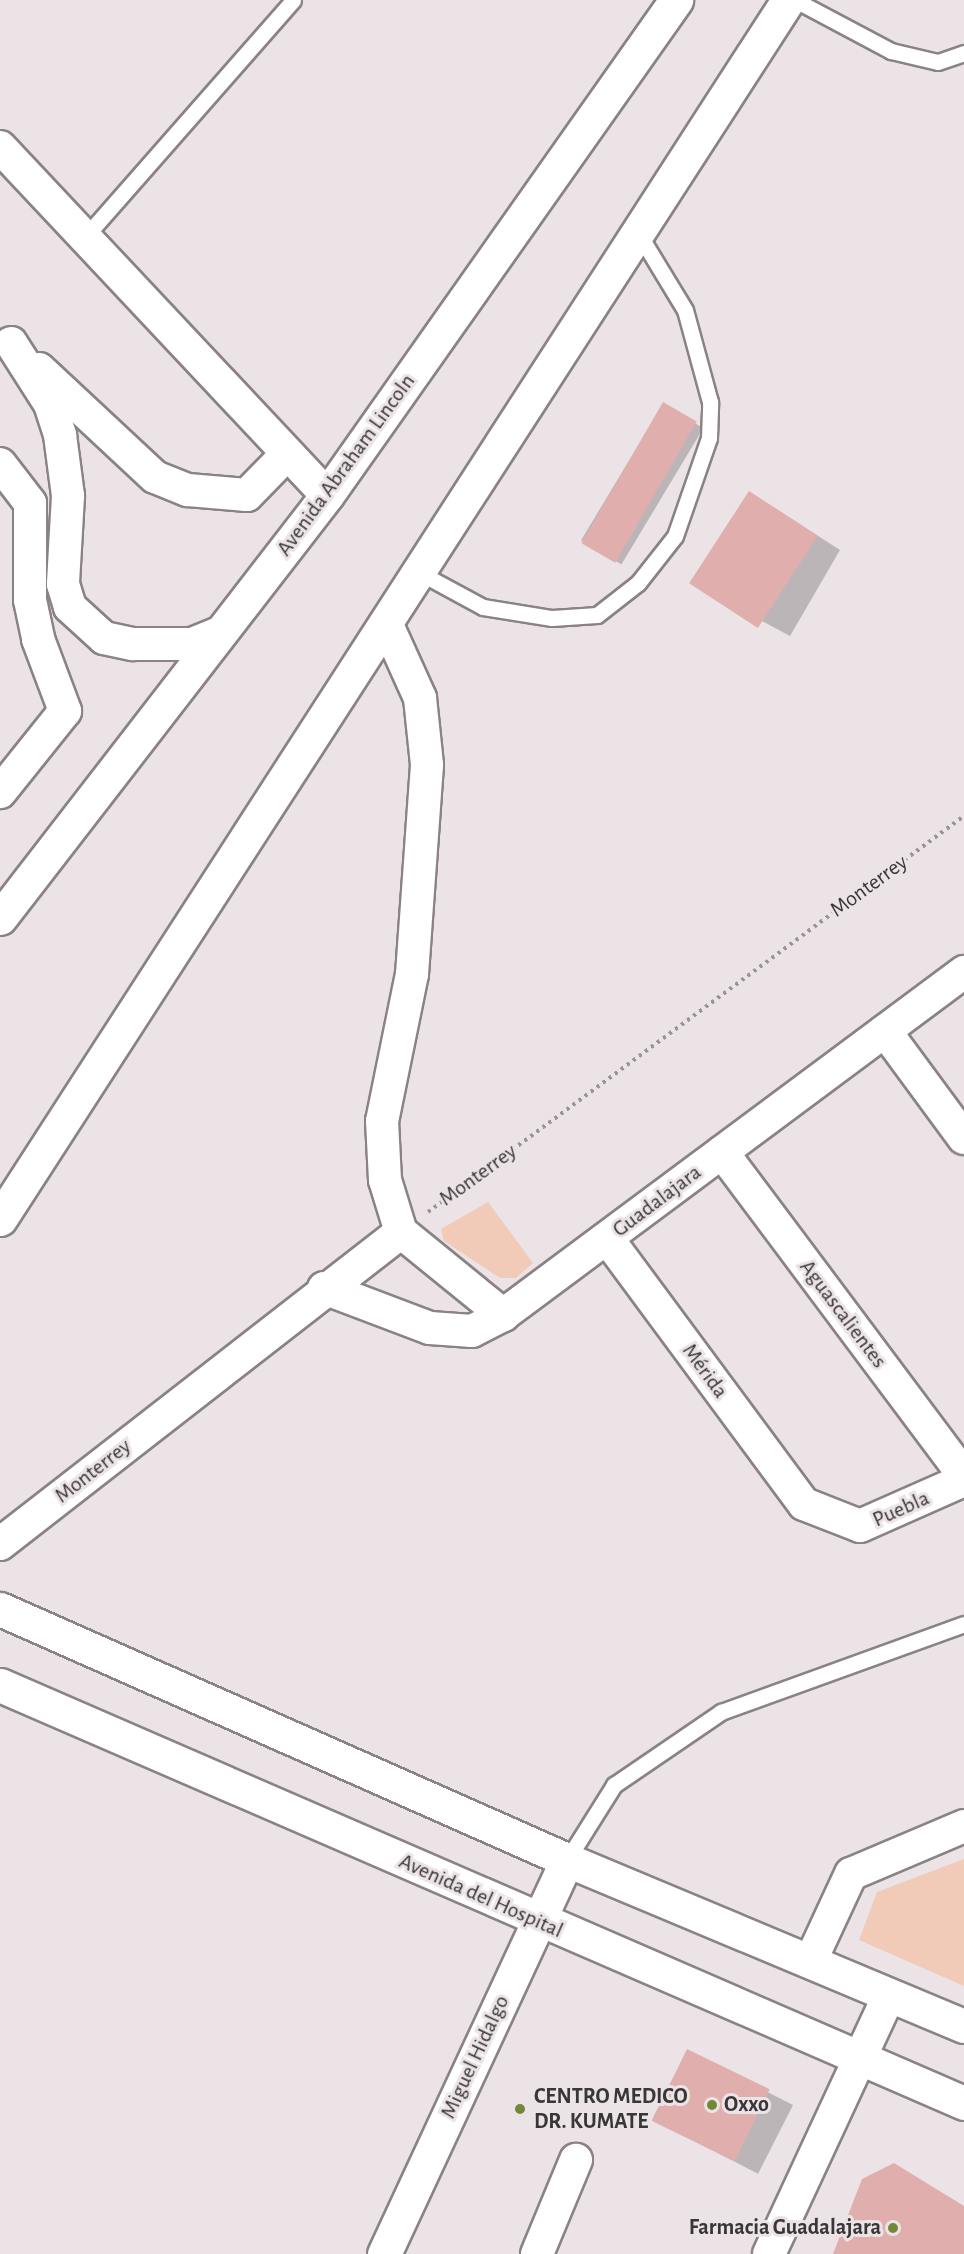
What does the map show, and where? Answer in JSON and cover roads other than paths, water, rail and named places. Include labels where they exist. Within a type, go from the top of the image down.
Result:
[{"type":"main road","name":"Avenida Abraham Lincoln","points":[[0,918],[327,495],[676,0]]},
{"type":"main road","points":[[0,1219],[388,627],[640,236],[788,0]]},
{"type":"main road","points":[[0,1609],[567,1860],[811,1960],[964,2026]]},
{"type":"main road","name":"Avenida del Hospital","points":[[0,1685],[538,1922],[964,2103]]},
{"type":"main road","name":"Miguel Hidalgo","points":[[384,2254],[567,1860]]},
{"type":"street","points":[[0,147],[285,456],[327,495]]},
{"type":"street","points":[[6,338],[155,477],[188,490],[247,495],[285,456]]},
{"type":"street","points":[[6,338],[50,404],[63,445],[68,496],[63,584],[70,607],[104,638],[133,644],[192,644],[221,632]]},
{"type":"street","points":[[0,464],[30,503],[30,600],[38,639],[65,711],[0,792]]},
{"type":"street","points":[[388,627],[420,698],[427,765],[412,974],[380,1143],[400,1232],[503,1315]]},
{"type":"street","name":"Guadalajara","points":[[324,1288],[450,1331],[472,1331],[503,1315],[964,972]]},
{"type":"street","points":[[885,1031],[964,1138]]},
{"type":"street","name":"Aguascalientes","points":[[722,1152],[964,1478]]},
{"type":"street","name":"Monterrey","points":[[0,1544],[324,1288],[400,1232]]},
{"type":"street","name":"Mérida","points":[[607,1238],[804,1504]]},
{"type":"street","name":"Puebla","points":[[804,1504],[860,1526],[964,1478]]},
{"type":"street","points":[[811,1960],[851,1874],[964,1826]]},
{"type":"street","points":[[769,2254],[889,1995]]},
{"type":"street","points":[[546,2251],[576,2160]]},
{"type":"lane","points":[[85,237],[293,0]]},
{"type":"lane","points":[[795,0],[891,51],[938,62],[964,53]]},
{"type":"lane","points":[[422,574],[483,607],[552,618],[597,615],[638,583],[675,536],[709,438],[710,402],[685,310],[640,236]]},
{"type":"lane","points":[[567,1860],[614,1785],[721,1712],[964,1624]]},
{"type":"place","name":"Oxxo","points":[[712,2105]]},
{"type":"place","name":"CENTRO MEDICO DR. KUMATE","points":[[520,2109]]},
{"type":"place","name":"Farmacia Guadalajara","points":[[893,2228]]}]
